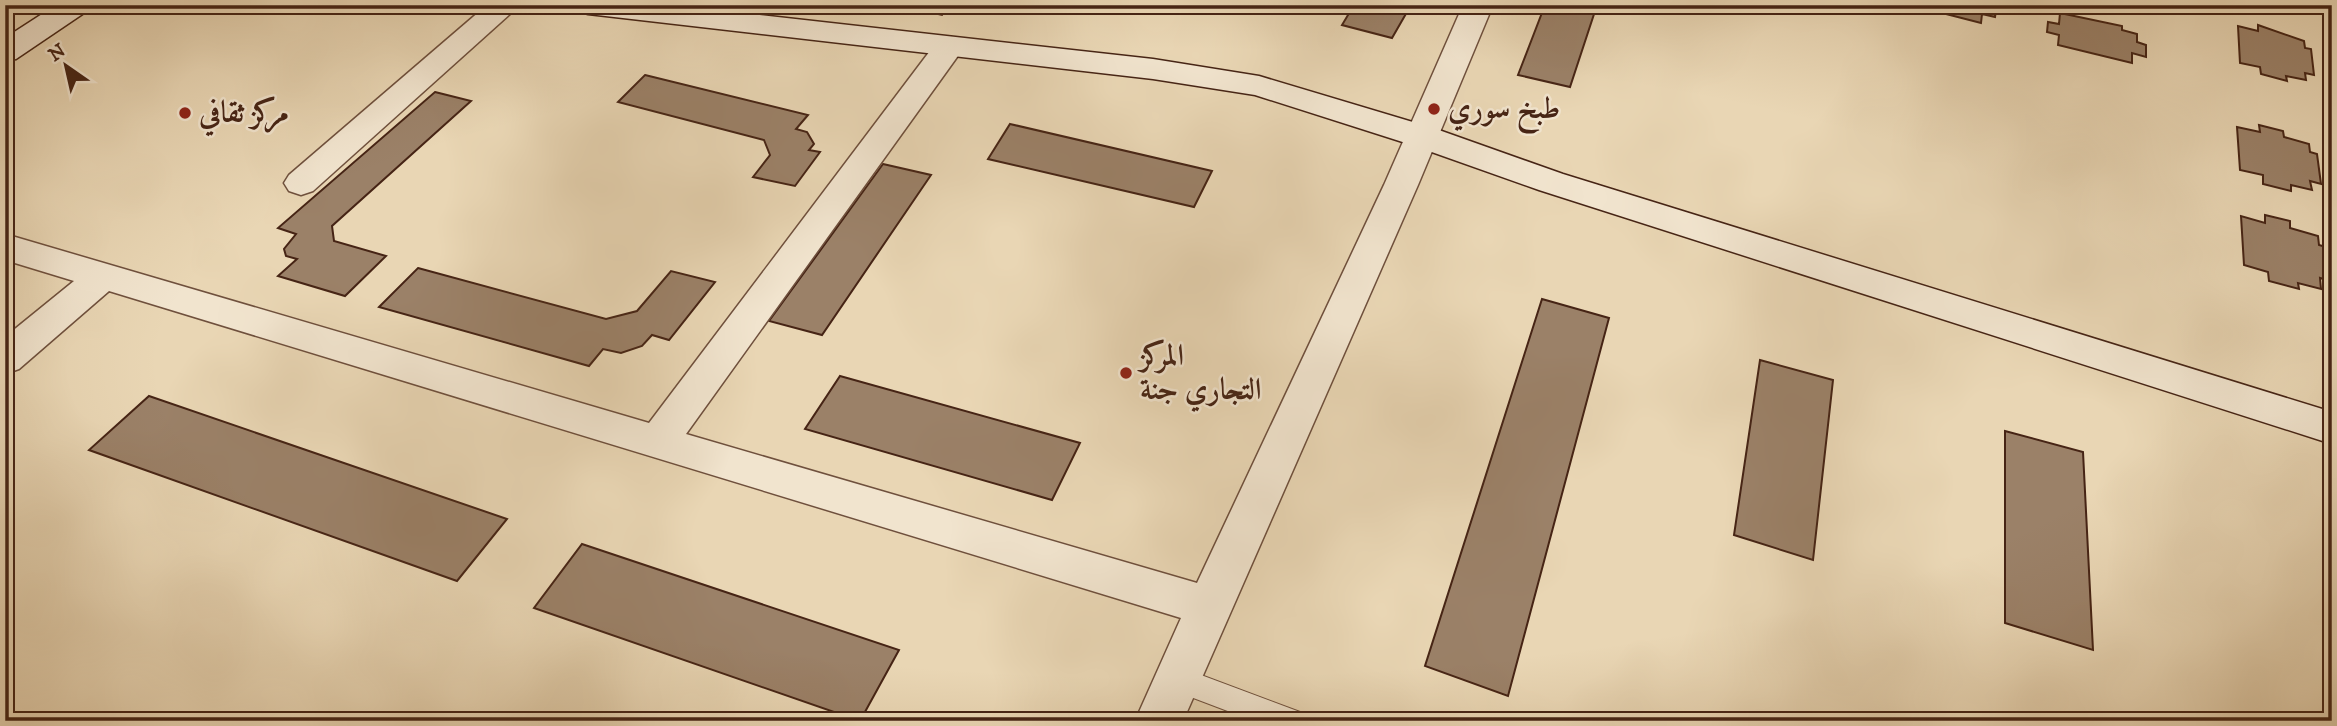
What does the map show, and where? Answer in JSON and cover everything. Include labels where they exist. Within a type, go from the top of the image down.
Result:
[{"type":"street","points":[[5,30],[45,5]]},
{"type":"street","points":[[5,52],[77,5]]},
{"type":"street","points":[[301,183],[505,5]]},
{"type":"street","points":[[588,5],[681,11],[1153,69],[1259,86],[1424,137],[1551,182],[2332,428]]},
{"type":"street","points":[[1159,721],[1207,606],[1424,137],[1478,5]]},
{"type":"street","points":[[657,442],[950,46]]},
{"type":"street","points":[[5,247],[1207,606]]},
{"type":"street","points":[[5,359],[102,277]]},
{"type":"lane","points":[[1177,679],[1290,721]]},
{"type":"building","points":[[898,5],[949,5],[942,15]]},
{"type":"building","points":[[1354,5],[1411,5],[1392,38],[1342,25]]},
{"type":"building","points":[[1545,5],[1597,5],[1570,87],[1518,75]]},
{"type":"building","points":[[1911,5],[1997,5],[1995,17],[1982,14],[1981,23]]},
{"type":"building","points":[[2060,13],[2122,26],[2122,30],[2137,34],[2137,42],[2146,45],[2146,57],[2132,53],[2132,63],[2058,45],[2059,35],[2047,32],[2048,22],[2059,24]]},
{"type":"building","points":[[2258,25],[2304,41],[2305,48],[2311,49],[2314,75],[2305,73],[2306,80],[2286,76],[2287,81],[2261,74],[2260,67],[2240,63],[2238,26],[2258,31]]},
{"type":"building","points":[[645,75],[808,115],[796,129],[807,132],[814,144],[809,150],[820,152],[795,186],[753,177],[770,155],[764,140],[618,102]]},
{"type":"building","points":[[435,92],[471,101],[332,226],[334,241],[386,256],[345,296],[278,276],[297,259],[286,256],[284,249],[296,234],[278,228]]},
{"type":"building","points":[[1010,124],[1212,171],[1194,207],[988,159]]},
{"type":"building","points":[[2259,125],[2283,131],[2284,137],[2309,144],[2310,152],[2317,154],[2321,184],[2310,181],[2312,190],[2291,185],[2291,191],[2263,184],[2263,175],[2240,170],[2237,127],[2260,132]]},
{"type":"building","points":[[883,164],[931,175],[822,335],[769,321]]},
{"type":"building","points":[[2265,215],[2290,221],[2290,228],[2318,236],[2319,245],[2326,247],[2330,281],[2320,278],[2321,289],[2298,283],[2299,289],[2269,281],[2268,272],[2244,265],[2241,216],[2265,223]]},
{"type":"building","points":[[418,268],[606,319],[637,311],[671,271],[715,282],[669,340],[652,335],[642,346],[621,353],[603,349],[589,366],[379,307]]},
{"type":"building","points":[[1542,299],[1609,318],[1508,696],[1425,666]]},
{"type":"building","points":[[1760,360],[1833,380],[1813,560],[1734,535]]},
{"type":"building","points":[[840,376],[1080,443],[1052,500],[805,429]]},
{"type":"building","points":[[149,396],[507,519],[457,581],[89,450]]},
{"type":"building","points":[[2005,431],[2083,452],[2093,650],[2005,623]]},
{"type":"building","points":[[582,544],[899,650],[860,721],[534,608]]},
{"type":"place","name":"طبخ سوري","points":[[1434,109]]},
{"type":"place","name":"مركز ثقافي","points":[[185,113]]},
{"type":"place","name":"المركز التجاري جنة","points":[[1126,373]]}]
